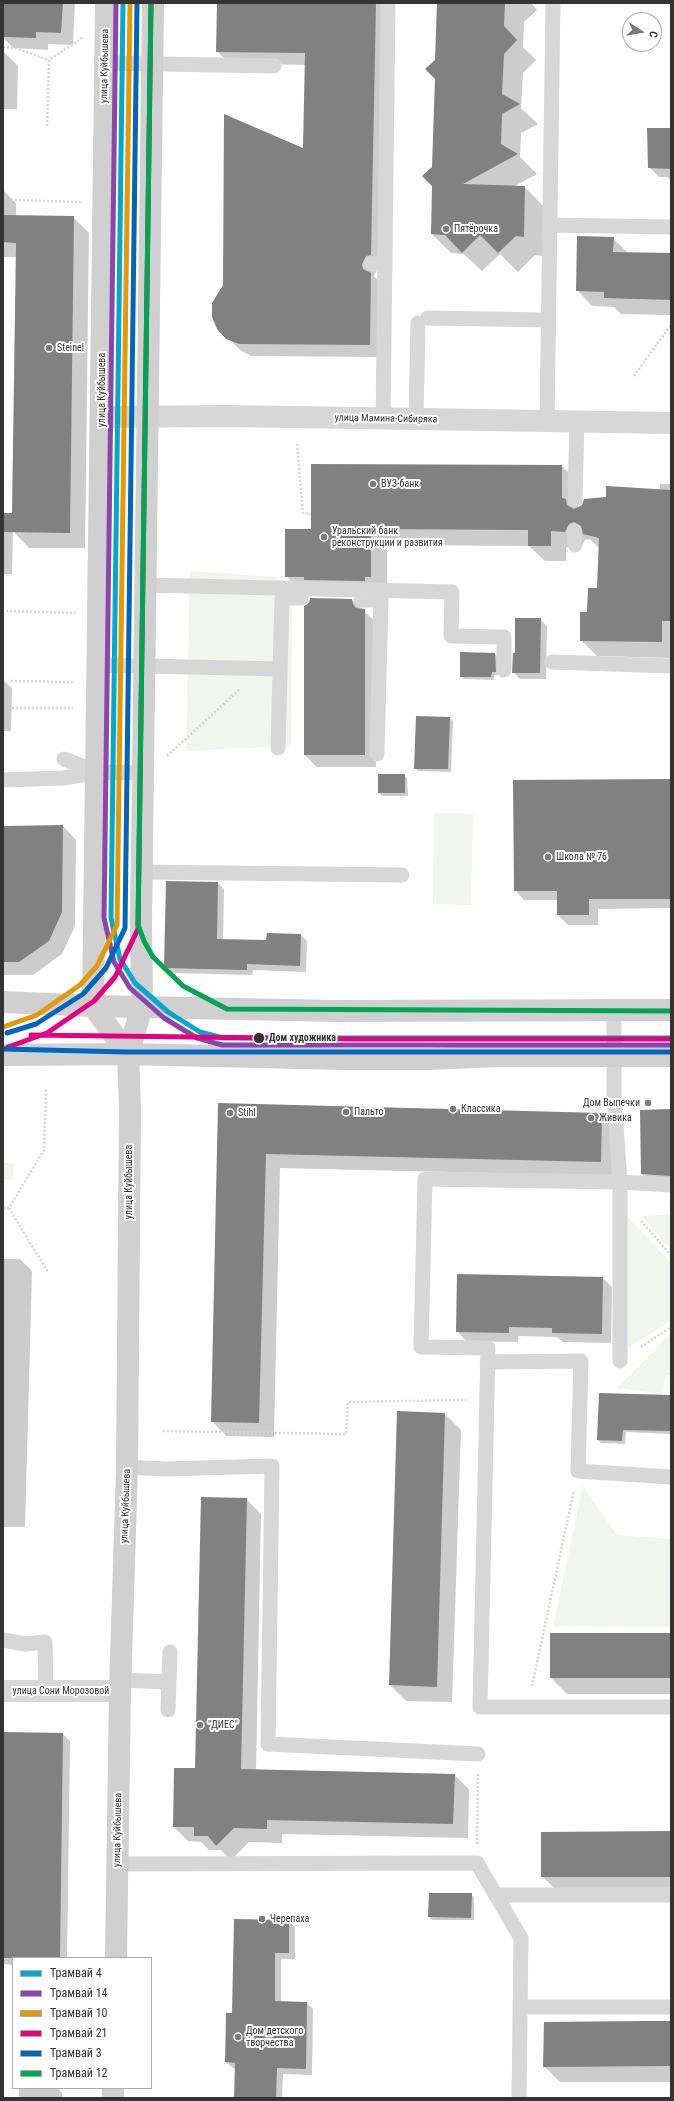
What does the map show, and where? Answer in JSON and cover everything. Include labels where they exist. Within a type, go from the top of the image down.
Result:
[{"type":"main road","name":"улица Куйбышева","points":[[93,1006],[106,3]]},
{"type":"main road","name":"улица Куйбышева","points":[[116,1957],[120,1686],[127,1467],[130,1117],[128,1054],[142,1007],[144,666],[153,3]]},
{"type":"main road","points":[[3,1002],[93,1006],[336,1011],[671,1010]]},
{"type":"main road","points":[[93,1006],[128,1054]]},
{"type":"main road","points":[[3,1055],[128,1054],[343,1059],[671,1056]]},
{"type":"street","name":"улица Мамина-Сибиряка","points":[[101,417],[229,416],[384,420],[671,423]]},
{"type":"street","name":"улица Сони Морозовой","points":[[3,1691],[120,1686]]},
{"type":"lane","points":[[384,420],[378,264],[388,3]]},
{"type":"lane","points":[[547,422],[553,3]]},
{"type":"lane","points":[[105,62],[274,66]]},
{"type":"lane","points":[[550,225],[671,227]]},
{"type":"lane","points":[[416,420],[423,321],[548,320]]},
{"type":"lane","points":[[575,500],[576,422]]},
{"type":"lane","points":[[145,585],[452,592],[451,636],[504,637],[504,670]]},
{"type":"lane","points":[[278,748],[282,598],[381,600],[377,754]]},
{"type":"lane","points":[[552,662],[671,666]]},
{"type":"lane","points":[[98,665],[280,669]]},
{"type":"lane","points":[[64,759],[97,772]]},
{"type":"lane","points":[[3,780],[64,778],[97,772],[143,773]]},
{"type":"lane","points":[[142,872],[402,875]]},
{"type":"lane","points":[[614,1010],[614,1096],[620,1182],[620,1361]]},
{"type":"lane","points":[[671,1185],[620,1182],[425,1180],[421,1347],[488,1348],[480,1706],[671,1708]]},
{"type":"lane","points":[[487,1362],[581,1361],[578,1472],[671,1477]]},
{"type":"lane","points":[[127,1467],[165,1469],[272,1466],[268,1744],[478,1754]]},
{"type":"lane","points":[[3,1640],[25,1644],[45,1642],[46,1690]]},
{"type":"lane","points":[[168,1710],[170,1652]]},
{"type":"lane","points":[[120,1686],[169,1682]]},
{"type":"lane","points":[[118,1864],[477,1863],[521,1938],[519,2098]]},
{"type":"lane","points":[[497,1895],[671,1895]]},
{"type":"lane","points":[[520,2007],[671,2007]]},
{"type":"path","points":[[49,60],[84,37]]},
{"type":"path","points":[[3,47],[15,48],[49,60]]},
{"type":"path","points":[[47,126],[49,60]]},
{"type":"path","points":[[11,200],[83,202]]},
{"type":"path","points":[[634,376],[671,325]]},
{"type":"path","points":[[297,444],[303,514],[311,514]]},
{"type":"path","points":[[6,611],[78,613]]},
{"type":"path","points":[[164,759],[262,668]]},
{"type":"path","points":[[11,681],[77,682]]},
{"type":"path","points":[[12,708],[76,708]]},
{"type":"path","points":[[10,1208],[44,1150],[46,1088]]},
{"type":"path","points":[[3,1208],[10,1208]]},
{"type":"path","points":[[10,1208],[48,1272]]},
{"type":"path","points":[[642,1224],[671,1255]]},
{"type":"path","points":[[620,1361],[671,1327]]},
{"type":"path","points":[[163,1431],[346,1434],[348,1402],[487,1400]]},
{"type":"path","points":[[527,1707],[578,1472]]},
{"type":"path","points":[[477,1863],[478,1754]]},
{"type":"shaded area","points":[[190,571],[276,577],[292,609],[291,746],[186,751]]},
{"type":"shaded area","points":[[434,813],[473,814],[471,905],[433,904]]},
{"type":"shaded area","points":[[3,1163],[14,1163],[13,1180],[3,1179]]},
{"type":"shaded area","points":[[625,1214],[671,1263],[671,1321],[626,1349]]},
{"type":"shaded area","points":[[671,1214],[671,1250],[642,1216]]},
{"type":"shaded area","points":[[671,1333],[671,1375],[666,1375],[663,1394],[617,1388]]},
{"type":"shaded area","points":[[583,1486],[617,1535],[671,1539],[671,1627],[553,1626]]},
{"type":"building","points":[[3,3],[63,3],[61,33],[36,32],[36,38],[3,37]]},
{"type":"building","points":[[217,3],[376,3],[371,255],[366,256],[362,264],[363,269],[371,273],[370,345],[239,344],[226,339],[217,329],[212,317],[212,303],[223,285],[224,114],[303,148],[305,53],[216,52]]},
{"type":"building","points":[[437,3],[505,3],[504,26],[517,40],[504,54],[502,94],[520,104],[502,114],[501,144],[518,154],[463,184],[525,186],[524,237],[516,236],[498,253],[480,235],[462,253],[445,235],[431,234],[432,186],[422,176],[432,167],[435,79],[425,69],[435,60]]},
{"type":"building","points":[[647,128],[671,128],[671,169],[648,168]]},
{"type":"building","points":[[3,215],[74,216],[70,533],[3,532],[3,513],[12,513],[16,243],[3,242]]},
{"type":"building","points":[[577,236],[614,237],[613,252],[671,253],[671,300],[604,298],[604,292],[576,291]]},
{"type":"building","points":[[311,464],[562,465],[562,498],[566,499],[567,505],[574,509],[582,505],[584,499],[606,497],[606,486],[671,490],[671,621],[662,621],[662,642],[580,641],[580,612],[587,612],[588,588],[597,588],[599,538],[583,534],[581,526],[574,522],[569,524],[565,532],[551,531],[551,546],[528,546],[528,530],[371,529],[371,577],[365,577],[365,581],[304,580],[304,577],[285,577],[285,529],[311,529]]},
{"type":"building","points":[[310,598],[352,599],[356,608],[365,609],[365,755],[304,755],[304,606],[309,603]]},
{"type":"building","points":[[515,618],[541,618],[540,673],[512,673],[513,653],[515,653]]},
{"type":"building","points":[[460,652],[495,653],[496,672],[492,672],[491,677],[460,677]]},
{"type":"building","points":[[416,716],[450,717],[448,769],[414,769]]},
{"type":"building","points":[[378,774],[405,774],[405,793],[378,793]]},
{"type":"building","points":[[671,779],[671,899],[589,899],[589,915],[557,915],[557,891],[514,891],[513,780]]},
{"type":"building","points":[[63,825],[62,912],[49,941],[19,962],[3,962],[3,826]]},
{"type":"building","points":[[166,881],[218,882],[217,939],[266,940],[267,933],[301,934],[300,966],[247,964],[247,970],[164,968]]},
{"type":"building","points":[[218,1103],[602,1113],[601,1162],[266,1154],[259,1423],[211,1422]]},
{"type":"building","points":[[671,1109],[671,1176],[641,1174],[640,1110]]},
{"type":"building","points":[[457,1274],[603,1277],[602,1334],[552,1333],[552,1328],[509,1327],[509,1333],[456,1332]]},
{"type":"building","points":[[599,1393],[671,1395],[671,1431],[623,1430],[622,1441],[597,1440]]},
{"type":"building","points":[[397,1411],[445,1413],[437,1687],[389,1685]]},
{"type":"building","points":[[201,1497],[247,1498],[241,1769],[455,1774],[453,1824],[267,1820],[267,1829],[234,1828],[216,1846],[208,1836],[194,1836],[194,1827],[173,1827],[174,1768],[195,1768]]},
{"type":"building","points":[[550,1633],[671,1633],[671,1678],[550,1678]]},
{"type":"building","points":[[3,1732],[63,1733],[60,1957],[3,1958]]},
{"type":"building","points":[[671,1831],[671,1877],[541,1877],[541,1832]]},
{"type":"building","points":[[429,1893],[472,1893],[471,1918],[428,1917]]},
{"type":"building","points":[[234,1919],[289,1920],[289,1953],[275,1953],[275,2001],[307,2002],[306,2069],[277,2068],[276,2098],[234,2098],[235,2063],[225,2062],[226,2013],[232,2013]]},
{"type":"building","points":[[671,2021],[671,2066],[543,2067],[544,2022]]},
{"type":"tram line","name":"14","points":[[116,3],[104,918],[114,962],[130,988],[164,1018],[197,1038],[222,1045],[671,1045]]},
{"type":"tram line","name":"4","points":[[123,3],[111,918],[120,959],[135,983],[168,1012],[200,1032],[223,1038],[671,1038]]},
{"type":"tram line","name":"10","points":[[3,1027],[37,1015],[80,985],[97,966],[117,925],[130,3]]},
{"type":"tram line","name":"3","points":[[7,1033],[36,1024],[83,994],[106,968],[125,928],[137,3]]},
{"type":"tram line","name":"21","points":[[8,1047],[47,1033],[94,1001],[115,977],[138,929],[151,3]]},
{"type":"tram line","name":"12","points":[[151,3],[138,925],[144,941],[153,957],[183,986],[227,1009],[671,1011]]},
{"type":"tram line","name":"21","points":[[31,1035],[351,1039],[671,1039]]},
{"type":"tram line","name":"3","points":[[3,1049],[126,1052],[671,1052]]},
{"type":"place","name":"Пятёрочка","points":[[446,229]]},
{"type":"place","name":"Steinel","points":[[49,348]]},
{"type":"place","name":"ВУЗ-банк","points":[[373,484]]},
{"type":"place","name":"Уральский банк реконструкции и развития","points":[[324,537]]},
{"type":"place","name":"Школа № 76","points":[[548,857]]},
{"type":"place","name":"Дом художника","points":[[259,1038]]},
{"type":"place","name":"Дом Выпечки","points":[[648,1103]]},
{"type":"place","name":"Классика","points":[[453,1109]]},
{"type":"place","name":"Пальто","points":[[346,1112]]},
{"type":"place","name":"Stihl","points":[[230,1113]]},
{"type":"place","name":"Живика","points":[[591,1118]]},
{"type":"place","name":"\"ДИЕС\"","points":[[200,1725]]},
{"type":"place","name":"Черепаха","points":[[262,1919]]},
{"type":"place","name":"Дом детского творчества","points":[[238,2037]]}]
